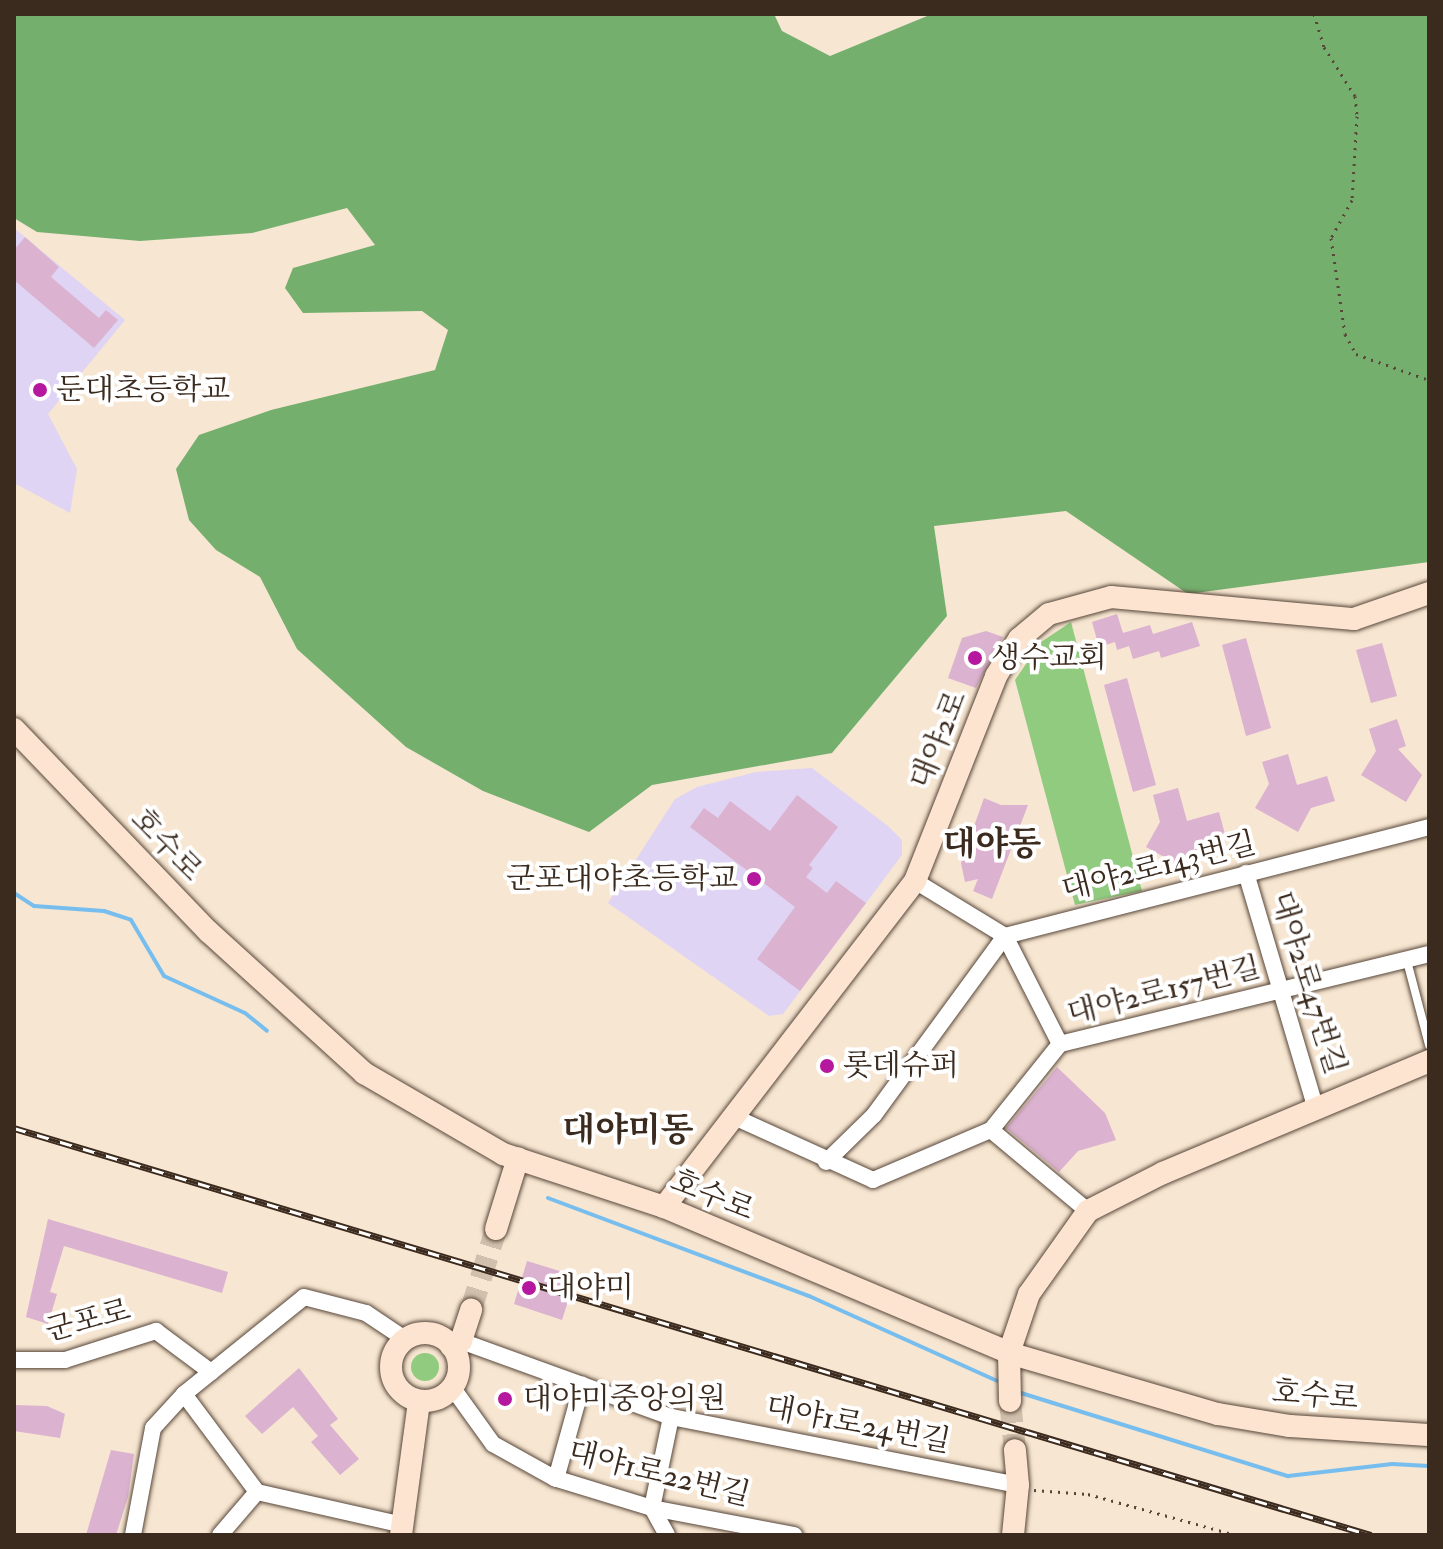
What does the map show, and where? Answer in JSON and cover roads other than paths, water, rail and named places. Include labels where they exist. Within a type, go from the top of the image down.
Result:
[{"type":"street","name":"대야2로","points":[[664,1207],[915,881],[996,676],[1019,639],[1049,614],[1111,597],[1354,619],[1429,593]]},
{"type":"street","name":"호수로","points":[[14,729],[209,932],[364,1073],[518,1158],[664,1207],[1009,1353],[1218,1414],[1290,1426],[1429,1435]]},
{"type":"street","name":"대야2로143번길","points":[[1005,936],[1429,827]]},
{"type":"street","name":"대야2로47번길","points":[[1246,873],[1316,1109]]},
{"type":"street","points":[[915,881],[1005,936],[1060,1044]]},
{"type":"street","points":[[826,1162],[874,1115],[1005,936]]},
{"type":"street","name":"대야2로157번길","points":[[732,1116],[826,1162],[873,1180],[991,1130],[1060,1044],[1429,954]]},
{"type":"street","points":[[1010,1401],[1009,1353],[1029,1294],[1088,1211],[1429,1061]]},
{"type":"street","points":[[991,1130],[1088,1211]]},
{"type":"street","points":[[496,1229],[518,1158]]},
{"type":"street","points":[[133,1535],[153,1428],[184,1394],[304,1297],[366,1313],[405,1339]]},
{"type":"street","points":[[456,1344],[424,1333],[405,1339],[395,1349],[391,1375],[407,1396],[419,1401],[438,1399],[452,1387],[458,1366],[456,1344],[471,1310]]},
{"type":"street","name":"군포로","points":[[14,1360],[65,1360],[156,1331],[211,1372]]},
{"type":"street","name":"대야1로24번길","points":[[456,1344],[671,1417],[1018,1485]]},
{"type":"street","points":[[556,1479],[582,1385]]},
{"type":"street","name":"대야1로22번길","points":[[452,1387],[493,1444],[556,1479],[652,1508],[749,1530],[794,1535]]},
{"type":"street","points":[[184,1394],[257,1492],[402,1530],[419,1401]]},
{"type":"street","points":[[667,1535],[652,1508],[671,1417]]},
{"type":"street","points":[[1013,1535],[1018,1485],[1015,1450]]},
{"type":"street","points":[[220,1535],[257,1492]]},
{"type":"lane","points":[[1407,961],[1429,1045]]},
{"type":"waterway","points":[[14,893],[34,906],[104,911],[131,920],[164,976],[245,1013],[267,1031]]},
{"type":"waterway","points":[[548,1198],[809,1296],[997,1381]]},
{"type":"waterway","points":[[1021,1393],[1288,1476],[1392,1464],[1429,1466]]},
{"type":"tunnel","points":[[471,1310],[496,1229]]},
{"type":"tunnel","points":[[1010,1401],[1015,1450]]},
{"type":"railway","points":[[14,1128],[1371,1535]]},
{"type":"place","name":"둔대초등학교","points":[[40,390]]},
{"type":"place","name":"생수교회","points":[[975,658]]},
{"type":"place","name":"군포대야초등학교","points":[[754,879]]},
{"type":"place","name":"롯데슈퍼","points":[[827,1066]]},
{"type":"place","name":"대야미","points":[[529,1288]]},
{"type":"place","name":"대야미중앙의원","points":[[505,1399]]},
{"type":"district","name":"대야동","points":[[992,845]]},
{"type":"district","name":"대야미동","points":[[628,1131]]}]
